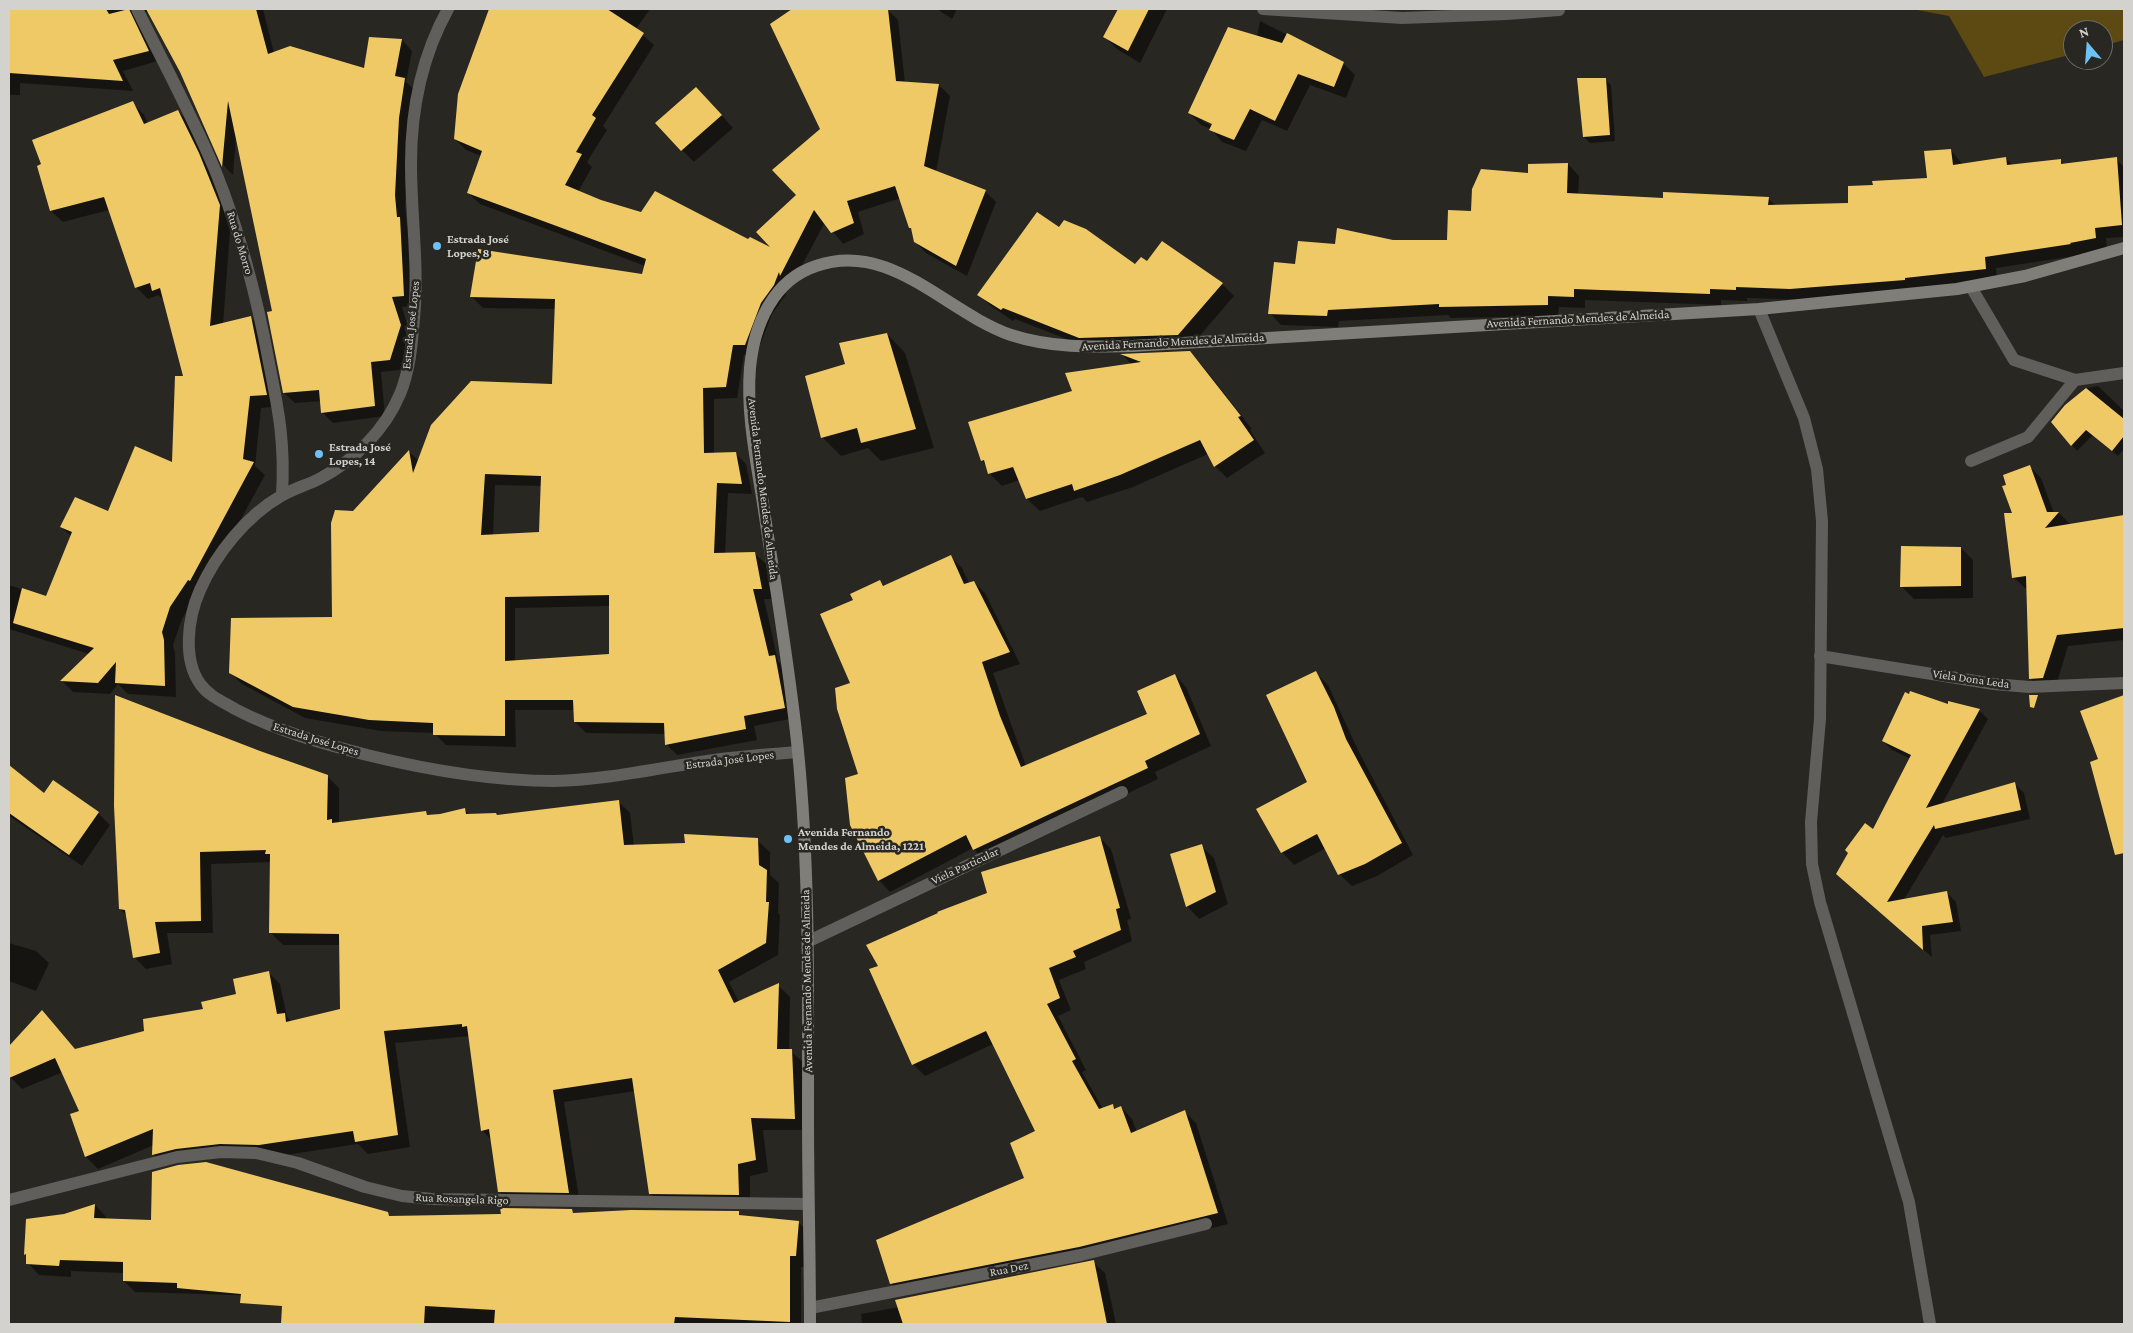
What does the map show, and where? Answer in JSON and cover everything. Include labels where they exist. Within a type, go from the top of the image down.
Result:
[{"type":"street","name":"Rua do Morro","points":[[137,9],[207,153],[234,220],[260,315],[282,428],[284,460],[282,495]]},
{"type":"street","name":"Estrada José Lopes","points":[[448,9],[427,58],[412,130],[411,166],[416,270],[415,307],[410,354],[400,394],[376,434],[344,464],[321,478],[282,495],[250,519],[234,536],[200,590],[192,613],[189,644],[194,674],[202,686],[211,694],[242,712],[290,734],[406,764],[492,778],[557,781],[721,759],[798,752]]},
{"type":"street","points":[[1263,9],[1402,18],[1558,10]]},
{"type":"street","name":"Avenida Fernando Mendes de Almeida","points":[[810,1324],[808,1204],[809,942],[798,752],[759,476],[752,415],[750,370],[755,338],[766,311],[784,283],[796,274],[816,265],[837,260],[854,259],[875,263],[900,272],[975,318],[1008,333],[1042,344],[1075,348],[1759,309],[1971,287],[2025,276],[2124,248]]},
{"type":"street","points":[[1971,287],[2014,360],[2075,380],[2124,373]]},
{"type":"street","points":[[1759,309],[1804,418],[1817,469],[1822,521],[1820,719],[1811,822],[1812,864],[1820,902],[1836,958],[1910,1202],[1930,1324]]},
{"type":"street","points":[[1971,460],[2028,437],[2075,380]]},
{"type":"street","name":"Viela Dona Leda","points":[[1820,656],[1994,684],[2029,687],[2124,682]]},
{"type":"street","name":"Viela Particular","points":[[809,942],[1122,792]]},
{"type":"street","name":"Rua Rosangela Rigo","points":[[9,1200],[178,1157],[220,1152],[256,1152],[365,1187],[402,1196],[432,1199],[808,1204]]},
{"type":"street","name":"Rua Dez","points":[[810,1308],[1081,1255],[1206,1224]]},
{"type":"shaded area","points":[[1912,9],[2124,9],[2124,40],[2113,43],[2113,20],[2063,20],[2063,57],[1984,77],[1949,16]]},
{"type":"building","points":[[9,9],[106,9],[109,14],[129,9],[149,51],[113,60],[123,81],[9,73]]},
{"type":"building","points":[[146,9],[256,9],[268,54],[290,46],[364,68],[369,37],[402,39],[395,76],[405,78],[399,118],[395,195],[397,217],[400,217],[404,296],[392,297],[401,325],[390,360],[371,362],[375,406],[321,413],[319,390],[283,393],[267,312],[272,311],[228,101],[222,167],[180,72]]},
{"type":"building","points":[[489,9],[607,9],[644,33],[592,115],[596,118],[576,152],[582,154],[565,185],[601,200],[641,212],[655,191],[748,239],[750,237],[770,247],[756,232],[796,195],[772,170],[820,129],[770,24],[792,9],[888,9],[896,81],[939,84],[924,166],[986,190],[956,266],[914,242],[911,228],[909,228],[895,186],[847,201],[854,223],[831,233],[814,210],[780,276],[779,272],[774,285],[761,303],[745,345],[733,345],[726,387],[703,388],[704,453],[736,452],[742,484],[717,483],[714,553],[755,552],[762,589],[753,589],[769,656],[775,655],[785,708],[744,716],[746,729],[665,745],[664,723],[574,722],[573,700],[505,700],[505,736],[433,735],[433,723],[369,720],[293,707],[229,673],[231,618],[332,617],[331,523],[335,510],[353,511],[409,450],[413,473],[431,425],[471,381],[552,384],[555,299],[470,297],[478,249],[642,274],[646,259],[467,193],[482,151],[454,139],[458,94]],"holes":[[[485,474],[541,476],[539,532],[481,535]],[[609,595],[609,654],[505,661],[505,597]]]},
{"type":"building","points":[[1118,9],[1149,9],[1128,51],[1103,37]]},
{"type":"building","points":[[1228,27],[1282,43],[1287,33],[1344,62],[1334,87],[1298,74],[1275,121],[1250,109],[1234,140],[1209,130],[1212,124],[1188,113]]},
{"type":"building","points":[[1577,78],[1606,78],[1610,135],[1583,137]]},
{"type":"building","points":[[696,87],[722,115],[681,151],[655,123]]},
{"type":"building","points":[[133,101],[144,124],[178,110],[199,153],[220,205],[210,326],[251,316],[267,395],[250,396],[243,459],[254,462],[190,581],[188,580],[170,607],[162,632],[164,640],[165,686],[115,683],[116,662],[98,683],[60,681],[94,648],[13,623],[22,588],[46,596],[72,532],[60,527],[75,497],[108,511],[135,446],[172,462],[175,376],[183,376],[160,288],[152,291],[150,283],[135,288],[104,197],[50,211],[37,166],[41,164],[32,140]]},
{"type":"building","points":[[1951,149],[1953,165],[2006,157],[2007,165],[2061,159],[2061,164],[2117,157],[2122,225],[2095,228],[2096,238],[2071,244],[1985,257],[1986,269],[1905,278],[1905,280],[1790,289],[1736,287],[1736,290],[1710,289],[1710,294],[1574,289],[1574,297],[1548,296],[1548,305],[1439,307],[1439,304],[1328,310],[1327,316],[1268,314],[1274,262],[1295,264],[1298,241],[1335,244],[1337,228],[1393,240],[1447,240],[1448,210],[1471,211],[1472,189],[1481,169],[1528,173],[1528,164],[1568,163],[1567,193],[1663,198],[1663,192],[1769,197],[1768,205],[1848,203],[1848,186],[1873,185],[1872,181],[1927,178],[1924,151]]},
{"type":"building","points":[[1037,212],[1059,227],[1064,220],[1086,229],[1135,264],[1141,257],[1147,261],[1162,241],[1223,283],[1178,335],[1079,338],[1003,308],[1001,310],[977,295]]},
{"type":"building","points":[[887,333],[916,429],[861,443],[857,428],[821,438],[805,376],[845,364],[839,343]]},
{"type":"building","points":[[1190,351],[1241,416],[1238,417],[1254,440],[1214,467],[1200,440],[1120,475],[1074,491],[1072,484],[1026,499],[1013,467],[988,474],[984,460],[981,461],[968,422],[1072,391],[1065,373],[1141,362],[1120,354]]},
{"type":"building","points":[[2086,388],[2124,419],[2124,436],[2112,451],[2086,430],[2071,446],[2051,422],[2065,405]]},
{"type":"building","points":[[2030,465],[2047,512],[2059,512],[2045,528],[2124,515],[2124,628],[2057,635],[2043,678],[2029,679],[2026,576],[2012,578],[2004,513],[2012,513],[2002,486],[2006,485],[2003,475]]},
{"type":"building","points":[[1901,546],[1961,547],[1961,586],[1900,587]]},
{"type":"building","points":[[951,555],[964,584],[974,581],[1010,652],[982,662],[1000,716],[1021,767],[1147,714],[1137,691],[1175,674],[1200,734],[1145,761],[1148,768],[973,850],[966,835],[878,881],[850,825],[845,778],[858,774],[837,709],[835,688],[850,683],[820,614],[853,600],[850,594],[880,580],[883,586]]},
{"type":"building","points":[[1316,671],[1334,707],[1346,739],[1402,843],[1365,864],[1338,875],[1317,834],[1281,853],[1256,809],[1307,782],[1266,695]]},
{"type":"building","points":[[1910,691],[1948,704],[1948,701],[1980,709],[1926,808],[2015,782],[2021,810],[1935,829],[1934,825],[1887,902],[1947,891],[1953,922],[1922,926],[1923,950],[1836,874],[1848,853],[1845,850],[1865,823],[1873,829],[1911,755],[1882,741],[1905,692],[1909,694]]},
{"type":"building","points":[[115,695],[328,775],[327,820],[332,819],[332,823],[426,811],[427,815],[440,814],[465,808],[466,814],[496,813],[497,815],[619,800],[624,845],[685,843],[684,834],[758,838],[759,865],[767,870],[766,902],[769,902],[766,943],[718,970],[734,1003],[779,983],[777,1049],[792,1049],[795,1119],[751,1118],[756,1160],[738,1164],[739,1195],[649,1194],[632,1078],[553,1090],[569,1193],[498,1192],[489,1129],[481,1131],[467,1026],[462,1027],[462,1024],[384,1031],[398,1135],[355,1142],[353,1131],[259,1145],[220,1144],[176,1149],[152,1155],[153,1129],[85,1157],[70,1114],[79,1111],[55,1058],[9,1078],[9,1046],[42,1010],[75,1049],[144,1031],[143,1019],[203,1009],[201,1002],[236,994],[233,979],[269,971],[277,1014],[285,1013],[286,1022],[340,1009],[339,934],[269,933],[270,854],[265,854],[266,850],[200,852],[201,921],[155,922],[160,953],[133,958],[125,910],[119,909],[114,806]]},
{"type":"building","points":[[2029,695],[2038,695],[2034,708],[2030,707]]},
{"type":"building","points":[[2124,695],[2124,853],[2115,855],[2090,762],[2098,759],[2080,711]]},
{"type":"building","points":[[9,765],[44,793],[53,780],[99,812],[69,855],[9,813]]},
{"type":"building","points":[[1100,836],[1120,908],[1116,909],[1121,930],[1073,951],[1076,957],[1049,968],[1060,998],[1047,1004],[1076,1059],[1072,1061],[1099,1109],[1113,1104],[1114,1109],[1121,1106],[1131,1133],[1185,1110],[1218,1213],[1079,1247],[890,1284],[876,1240],[1024,1178],[1010,1143],[1035,1131],[986,1031],[912,1065],[869,969],[878,966],[866,945],[937,912],[987,893],[981,872]]},
{"type":"building","points":[[1202,844],[1216,892],[1186,907],[1170,854]]},
{"type":"building","points":[[206,1162],[388,1212],[389,1216],[501,1214],[500,1208],[572,1209],[573,1213],[631,1210],[739,1211],[739,1215],[799,1221],[796,1256],[790,1256],[790,1322],[675,1317],[674,1324],[494,1324],[495,1310],[425,1306],[424,1324],[281,1324],[282,1306],[240,1303],[241,1294],[177,1288],[177,1283],[123,1281],[123,1262],[60,1260],[59,1266],[26,1264],[26,1254],[24,1255],[26,1219],[64,1214],[95,1204],[94,1218],[151,1220],[152,1172],[178,1165]]},
{"type":"building","points":[[1094,1260],[1107,1324],[903,1324],[895,1300]]},
{"type":"place","name":"Estrada José Lopes, 8","points":[[437,246]]},
{"type":"place","name":"Estrada José Lopes, 14","points":[[319,454]]},
{"type":"place","name":"Avenida Fernando Mendes de Almeida, 1221","points":[[788,839]]}]
